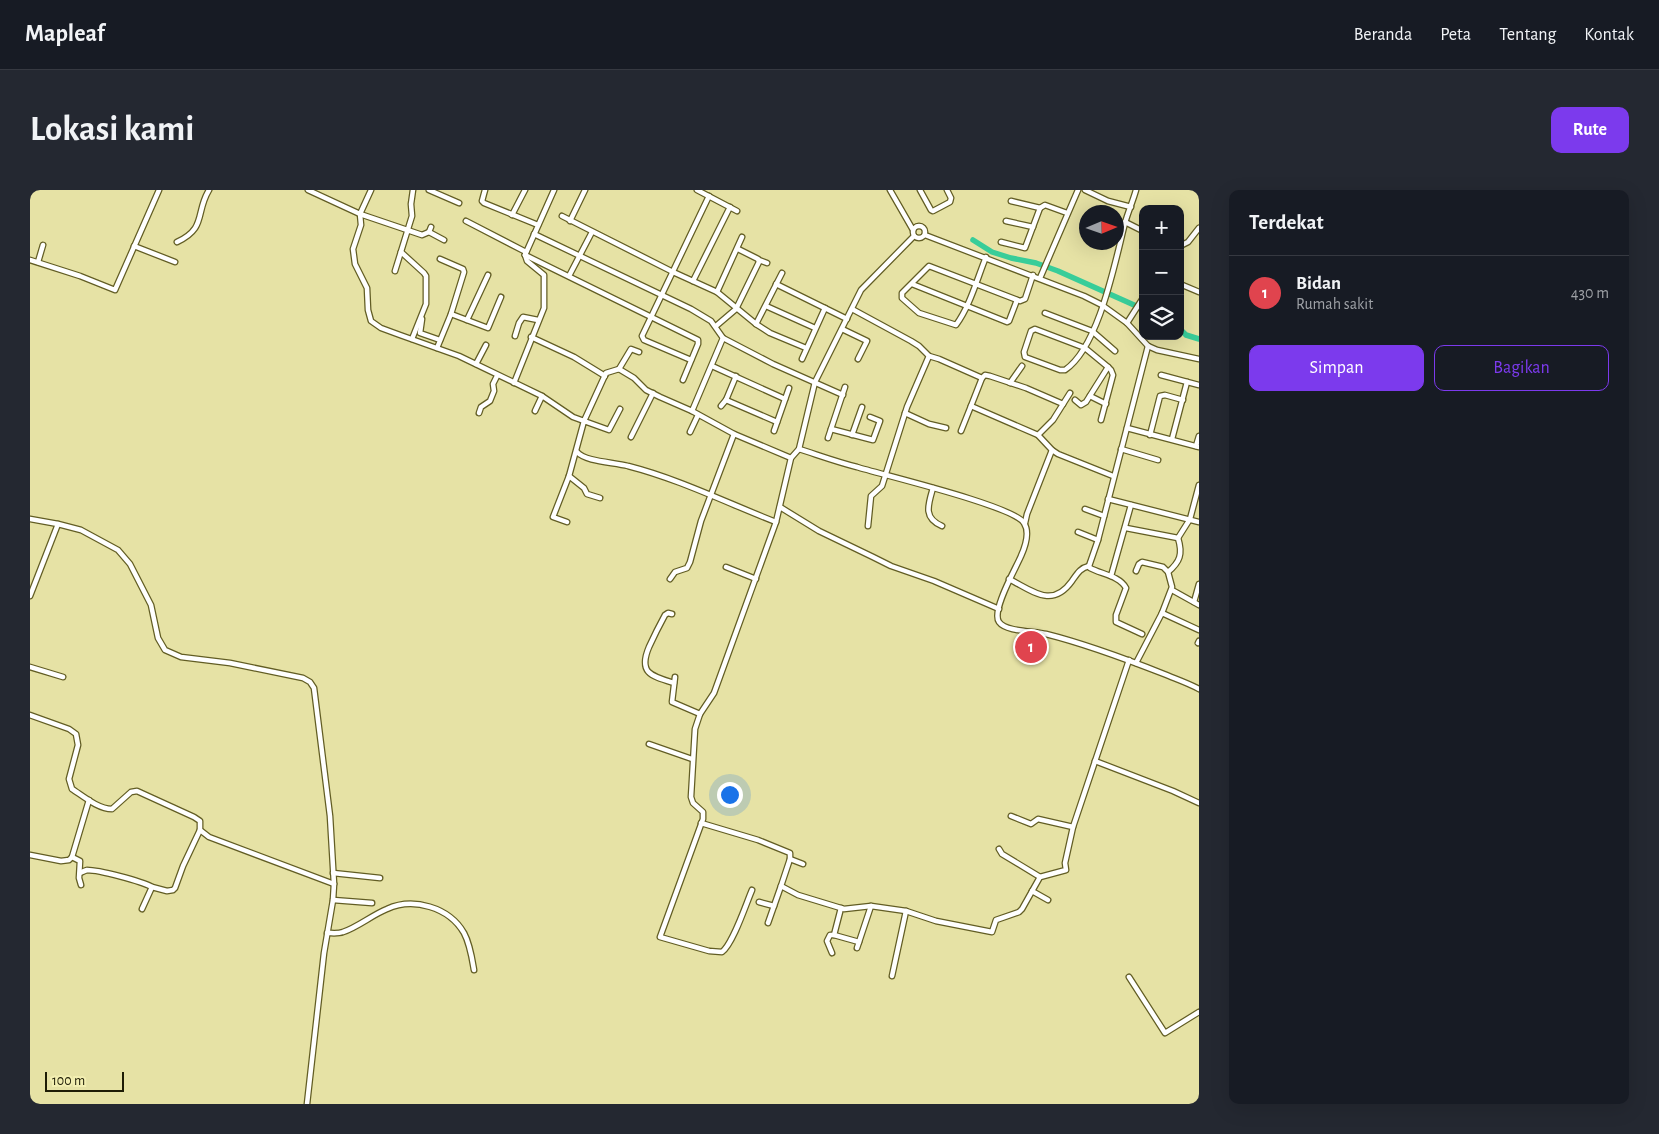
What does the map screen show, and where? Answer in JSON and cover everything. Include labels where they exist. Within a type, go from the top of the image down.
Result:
[{"type":"street","points":[[30,260],[80,276],[115,290],[159,190]]},
{"type":"street","points":[[178,242],[188,237],[197,227],[210,190]]},
{"type":"street","points":[[308,190],[360,214],[422,235],[430,230],[444,240]]},
{"type":"street","points":[[364,190],[371,191],[360,214],[361,225],[353,249],[355,264],[367,288],[368,310],[371,321],[381,328],[476,364],[497,376],[542,396],[573,417],[609,430],[620,409]]},
{"type":"street","points":[[395,271],[412,216],[413,190]]},
{"type":"street","points":[[429,190],[460,203]]},
{"type":"street","points":[[485,190],[482,196],[483,202],[538,225]]},
{"type":"street","points":[[512,215],[524,191],[518,190]]},
{"type":"street","points":[[514,383],[545,304],[544,276],[542,272],[527,261],[525,254],[554,190]]},
{"type":"street","points":[[570,221],[585,190]]},
{"type":"street","points":[[697,190],[737,210]]},
{"type":"street","points":[[752,890],[727,948],[722,952],[709,951],[660,937],[701,823],[703,812],[693,803],[691,797],[695,729],[700,714],[714,694],[776,522],[791,458],[799,449],[815,382],[861,290],[914,236],[914,230],[890,190]]},
{"type":"street","points":[[920,190],[931,210],[934,211],[950,202],[951,198],[947,190]]},
{"type":"street","points":[[1040,278],[1078,190]]},
{"type":"street","points":[[1085,190],[1108,201],[1131,208]]},
{"type":"street","points":[[1101,420],[1113,375],[1108,367],[1085,348],[1033,329],[1023,355],[1060,370],[1065,370],[1085,348],[1105,296],[1125,222],[1136,190]]},
{"type":"street","points":[[691,360],[642,339],[650,318],[708,196]]},
{"type":"street","points":[[1011,201],[1040,208]]},
{"type":"street","points":[[1001,242],[1025,248],[1040,208],[1045,205],[1067,213]]},
{"type":"street","points":[[693,281],[730,207]]},
{"type":"street","points":[[562,216],[673,272],[718,292],[736,309],[770,333],[806,348]]},
{"type":"street","points":[[466,221],[525,254],[650,318],[698,340],[683,380]]},
{"type":"street","points":[[1006,222],[1033,227]]},
{"type":"street","points":[[1125,222],[1139,229]]},
{"type":"street","points":[[914,230],[916,226],[921,226],[926,230],[925,235],[920,239],[914,236]]},
{"type":"street","points":[[1184,244],[1188,242],[1199,228]]},
{"type":"street","points":[[569,276],[592,232]]},
{"type":"street","points":[[534,234],[691,309],[716,326],[723,338],[773,364],[842,395]]},
{"type":"street","points":[[925,235],[1034,275],[1102,305],[1127,323],[1148,346],[1157,350],[1199,359]]},
{"type":"street","points":[[718,292],[742,237]]},
{"type":"street","points":[[38,262],[43,245]]},
{"type":"street","points":[[134,246],[175,262]]},
{"type":"street","points":[[738,249],[767,263]]},
{"type":"street","points":[[402,252],[426,276],[426,304],[412,339]]},
{"type":"street","points":[[986,257],[974,284],[966,305],[956,325],[919,313],[901,296],[929,266],[974,284],[1023,301],[1034,275]]},
{"type":"street","points":[[437,348],[451,314],[464,270],[440,260]]},
{"type":"street","points":[[716,326],[736,309],[759,260]]},
{"type":"street","points":[[756,324],[782,273]]},
{"type":"street","points":[[467,320],[488,275]]},
{"type":"street","points":[[776,284],[847,319]]},
{"type":"street","points":[[912,284],[1007,322],[1017,300]]},
{"type":"street","points":[[1184,286],[1199,292]]},
{"type":"street","points":[[451,314],[488,328],[501,297]]},
{"type":"street","points":[[766,306],[815,328]]},
{"type":"street","points":[[1127,323],[1139,306]]},
{"type":"street","points":[[802,359],[825,308]]},
{"type":"street","points":[[852,309],[911,341],[929,356],[982,378]]},
{"type":"street","points":[[1045,313],[1092,331],[1115,351]]},
{"type":"street","points":[[516,336],[519,323],[523,317],[538,320]]},
{"type":"street","points":[[420,319],[422,321],[420,334],[440,340]]},
{"type":"street","points":[[842,329],[867,341],[858,360]]},
{"type":"street","points":[[531,337],[574,357],[605,376]]},
{"type":"street","points":[[692,411],[723,338]]},
{"type":"street","points":[[476,364],[486,345]]},
{"type":"street","points":[[1089,566],[1098,540],[1148,346]]},
{"type":"street","points":[[567,522],[553,517],[570,476],[584,421],[606,373],[619,369],[631,349],[639,352]]},
{"type":"street","points":[[868,526],[871,496],[882,486],[904,413],[929,356]]},
{"type":"street","points":[[712,366],[785,399]]},
{"type":"street","points":[[1010,382],[1022,366]]},
{"type":"street","points":[[1075,400],[1081,405],[1083,404],[1108,367]]},
{"type":"street","points":[[619,369],[634,378],[646,390],[692,411],[734,434],[791,458]]},
{"type":"street","points":[[961,432],[982,378],[985,375],[1010,382],[1063,404]]},
{"type":"street","points":[[1161,375],[1199,385]]},
{"type":"street","points":[[479,413],[481,407],[490,401],[497,376]]},
{"type":"street","points":[[721,406],[726,400],[736,376]]},
{"type":"street","points":[[1172,439],[1187,382]]},
{"type":"street","points":[[828,438],[845,387]]},
{"type":"street","points":[[774,431],[789,388]]},
{"type":"street","points":[[631,437],[653,393]]},
{"type":"street","points":[[1038,435],[1050,424],[1070,393]]},
{"type":"street","points":[[1150,434],[1160,396],[1165,395],[1183,400]]},
{"type":"street","points":[[535,411],[542,396]]},
{"type":"street","points":[[1090,396],[1106,404]]},
{"type":"street","points":[[726,400],[778,422]]},
{"type":"street","points":[[971,406],[1038,435],[1052,450],[1113,476]]},
{"type":"street","points":[[852,435],[862,407]]},
{"type":"street","points":[[904,413],[929,424],[946,428]]},
{"type":"street","points":[[690,432],[698,414]]},
{"type":"street","points":[[831,428],[873,440],[880,421],[870,417]]},
{"type":"street","points":[[1127,428],[1198,447],[1199,436]]},
{"type":"street","points":[[670,579],[675,572],[687,568],[690,562],[701,521],[734,434]]},
{"type":"street","points":[[799,449],[981,502],[1018,516],[1025,524]]},
{"type":"street","points":[[1121,449],[1158,460]]},
{"type":"street","points":[[1052,450],[1027,514],[1025,524],[1026,539],[1021,556],[1009,579],[999,609],[998,620],[1001,625],[1044,633],[1129,660],[1199,689]]},
{"type":"street","points":[[577,452],[580,456],[590,459],[627,466],[660,476],[776,522]]},
{"type":"street","points":[[570,476],[584,488],[587,494],[600,498]]},
{"type":"street","points":[[1178,538],[1190,519],[1198,497],[1199,485]]},
{"type":"street","points":[[933,488],[929,504],[929,514],[932,520],[942,526]]},
{"type":"street","points":[[1108,499],[1199,522]]},
{"type":"street","points":[[1111,576],[1131,505]]},
{"type":"street","points":[[780,507],[819,531],[879,560],[999,609]]},
{"type":"street","points":[[1085,509],[1104,516]]},
{"type":"street","points":[[30,519],[58,524],[91,535],[118,550],[151,604],[158,638],[165,650],[181,657],[230,663],[303,678],[310,682],[314,688],[330,816],[334,884],[307,1104]]},
{"type":"street","points":[[30,596],[58,524]]},
{"type":"street","points":[[1126,528],[1178,538]]},
{"type":"street","points":[[1078,532],[1098,540]]},
{"type":"street","points":[[1168,572],[1176,565],[1180,558],[1181,547],[1178,538]]},
{"type":"street","points":[[1136,571],[1139,564],[1143,562],[1163,567],[1168,572],[1172,590],[1136,663]]},
{"type":"street","points":[[1009,579],[1043,596],[1051,596],[1064,592],[1080,569],[1089,566]]},
{"type":"street","points":[[1089,566],[1094,570],[1111,576],[1126,586],[1116,615],[1116,622],[1142,634]]},
{"type":"street","points":[[726,567],[756,579]]},
{"type":"street","points":[[1172,590],[1197,603],[1199,584]]},
{"type":"street","points":[[672,614],[668,613],[655,633],[644,661],[645,667],[655,677],[674,680],[672,702],[700,714]]},
{"type":"street","points":[[1162,613],[1199,630]]},
{"type":"street","points":[[780,886],[798,894],[842,908],[871,906],[906,911],[936,921],[992,932],[996,920],[1022,909],[1040,877],[1066,870],[1065,863],[1073,827],[1129,660]]},
{"type":"street","points":[[30,667],[63,677]]},
{"type":"street","points":[[30,715],[69,729],[76,734],[78,745],[69,779],[72,789],[89,800],[105,808],[112,809],[131,792],[137,791],[200,821],[200,830],[174,888],[170,891],[98,872],[86,870],[80,873]]},
{"type":"street","points":[[649,744],[692,760]]},
{"type":"street","points":[[1096,761],[1199,803]]},
{"type":"street","points":[[30,855],[65,862],[69,860],[72,857],[89,800]]},
{"type":"street","points":[[1011,816],[1031,824],[1038,819],[1073,827]]},
{"type":"street","points":[[701,823],[758,840],[790,853],[790,859],[768,923]]},
{"type":"street","points":[[200,830],[209,836],[334,884]]},
{"type":"street","points":[[999,849],[1002,854],[1040,877]]},
{"type":"street","points":[[72,857],[80,861],[81,885]]},
{"type":"street","points":[[790,859],[803,864]]},
{"type":"street","points":[[333,873],[380,878]]},
{"type":"street","points":[[142,909],[152,887]]},
{"type":"street","points":[[1032,890],[1048,900]]},
{"type":"street","points":[[333,900],[372,903]]},
{"type":"street","points":[[759,902],[774,906]]},
{"type":"street","points":[[327,933],[343,932],[388,908],[410,904],[426,905],[448,917],[463,931],[471,953],[474,970]]},
{"type":"street","points":[[857,948],[871,906]]},
{"type":"street","points":[[834,935],[842,908]]},
{"type":"street","points":[[892,976],[906,911]]},
{"type":"street","points":[[832,953],[827,941],[830,935],[859,942]]},
{"type":"street","points":[[1129,977],[1165,1033],[1199,1012]]},
{"type":"waterway","points":[[973,240],[992,252],[1036,263],[1058,271],[1139,307]]},
{"type":"waterway","points":[[1184,333],[1199,339]]},
{"type":"place","name":"Bidan","points":[[1031,647]]}]
